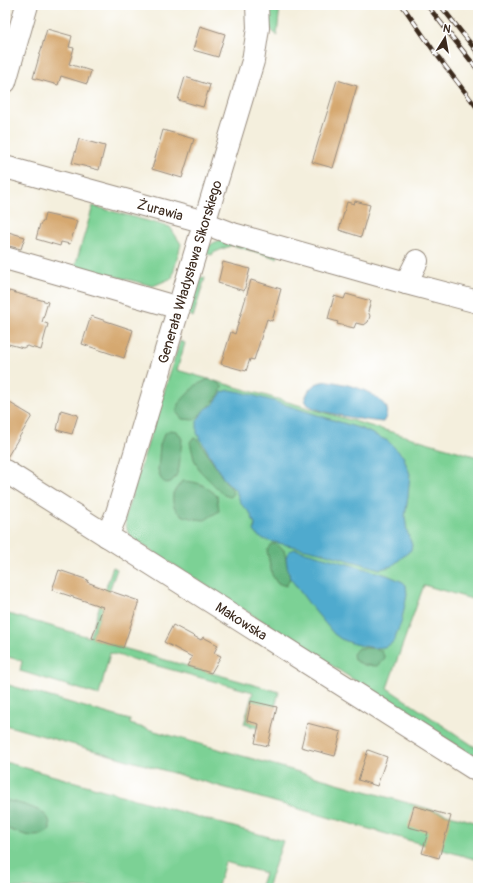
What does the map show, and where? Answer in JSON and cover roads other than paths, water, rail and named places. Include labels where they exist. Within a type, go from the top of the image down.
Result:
[{"type":"street","points":[[5,82],[27,5]]},
{"type":"street","name":"Generała Władysława Sikorskiego","points":[[107,536],[116,518],[253,61],[258,28],[257,5]]},
{"type":"street","name":"Żurawia","points":[[5,167],[205,223],[233,234],[478,302]]},
{"type":"street","points":[[5,258],[179,308]]},
{"type":"street","points":[[406,283],[418,261]]},
{"type":"street","name":"Makowska","points":[[5,471],[478,771]]},
{"type":"water","points":[[328,381],[353,386],[375,396],[387,408],[386,417],[383,422],[333,414],[308,405],[305,400],[310,389],[316,384]]},
{"type":"water","points":[[230,390],[273,401],[362,429],[388,441],[403,456],[410,474],[405,517],[407,531],[412,545],[411,550],[392,566],[380,569],[319,552],[269,541],[259,537],[254,531],[255,524],[250,513],[241,504],[236,491],[223,478],[197,433],[197,421],[204,410],[214,404],[222,392]]},
{"type":"water","points":[[295,549],[387,575],[403,582],[406,585],[407,595],[401,623],[393,642],[384,647],[374,648],[354,644],[341,639],[334,634],[290,578],[286,557],[289,551]]},
{"type":"railway","points":[[402,5],[436,54],[478,109]]},
{"type":"railway","points":[[427,5],[478,70]]},
{"type":"railway","points":[[440,5],[478,53]]}]
